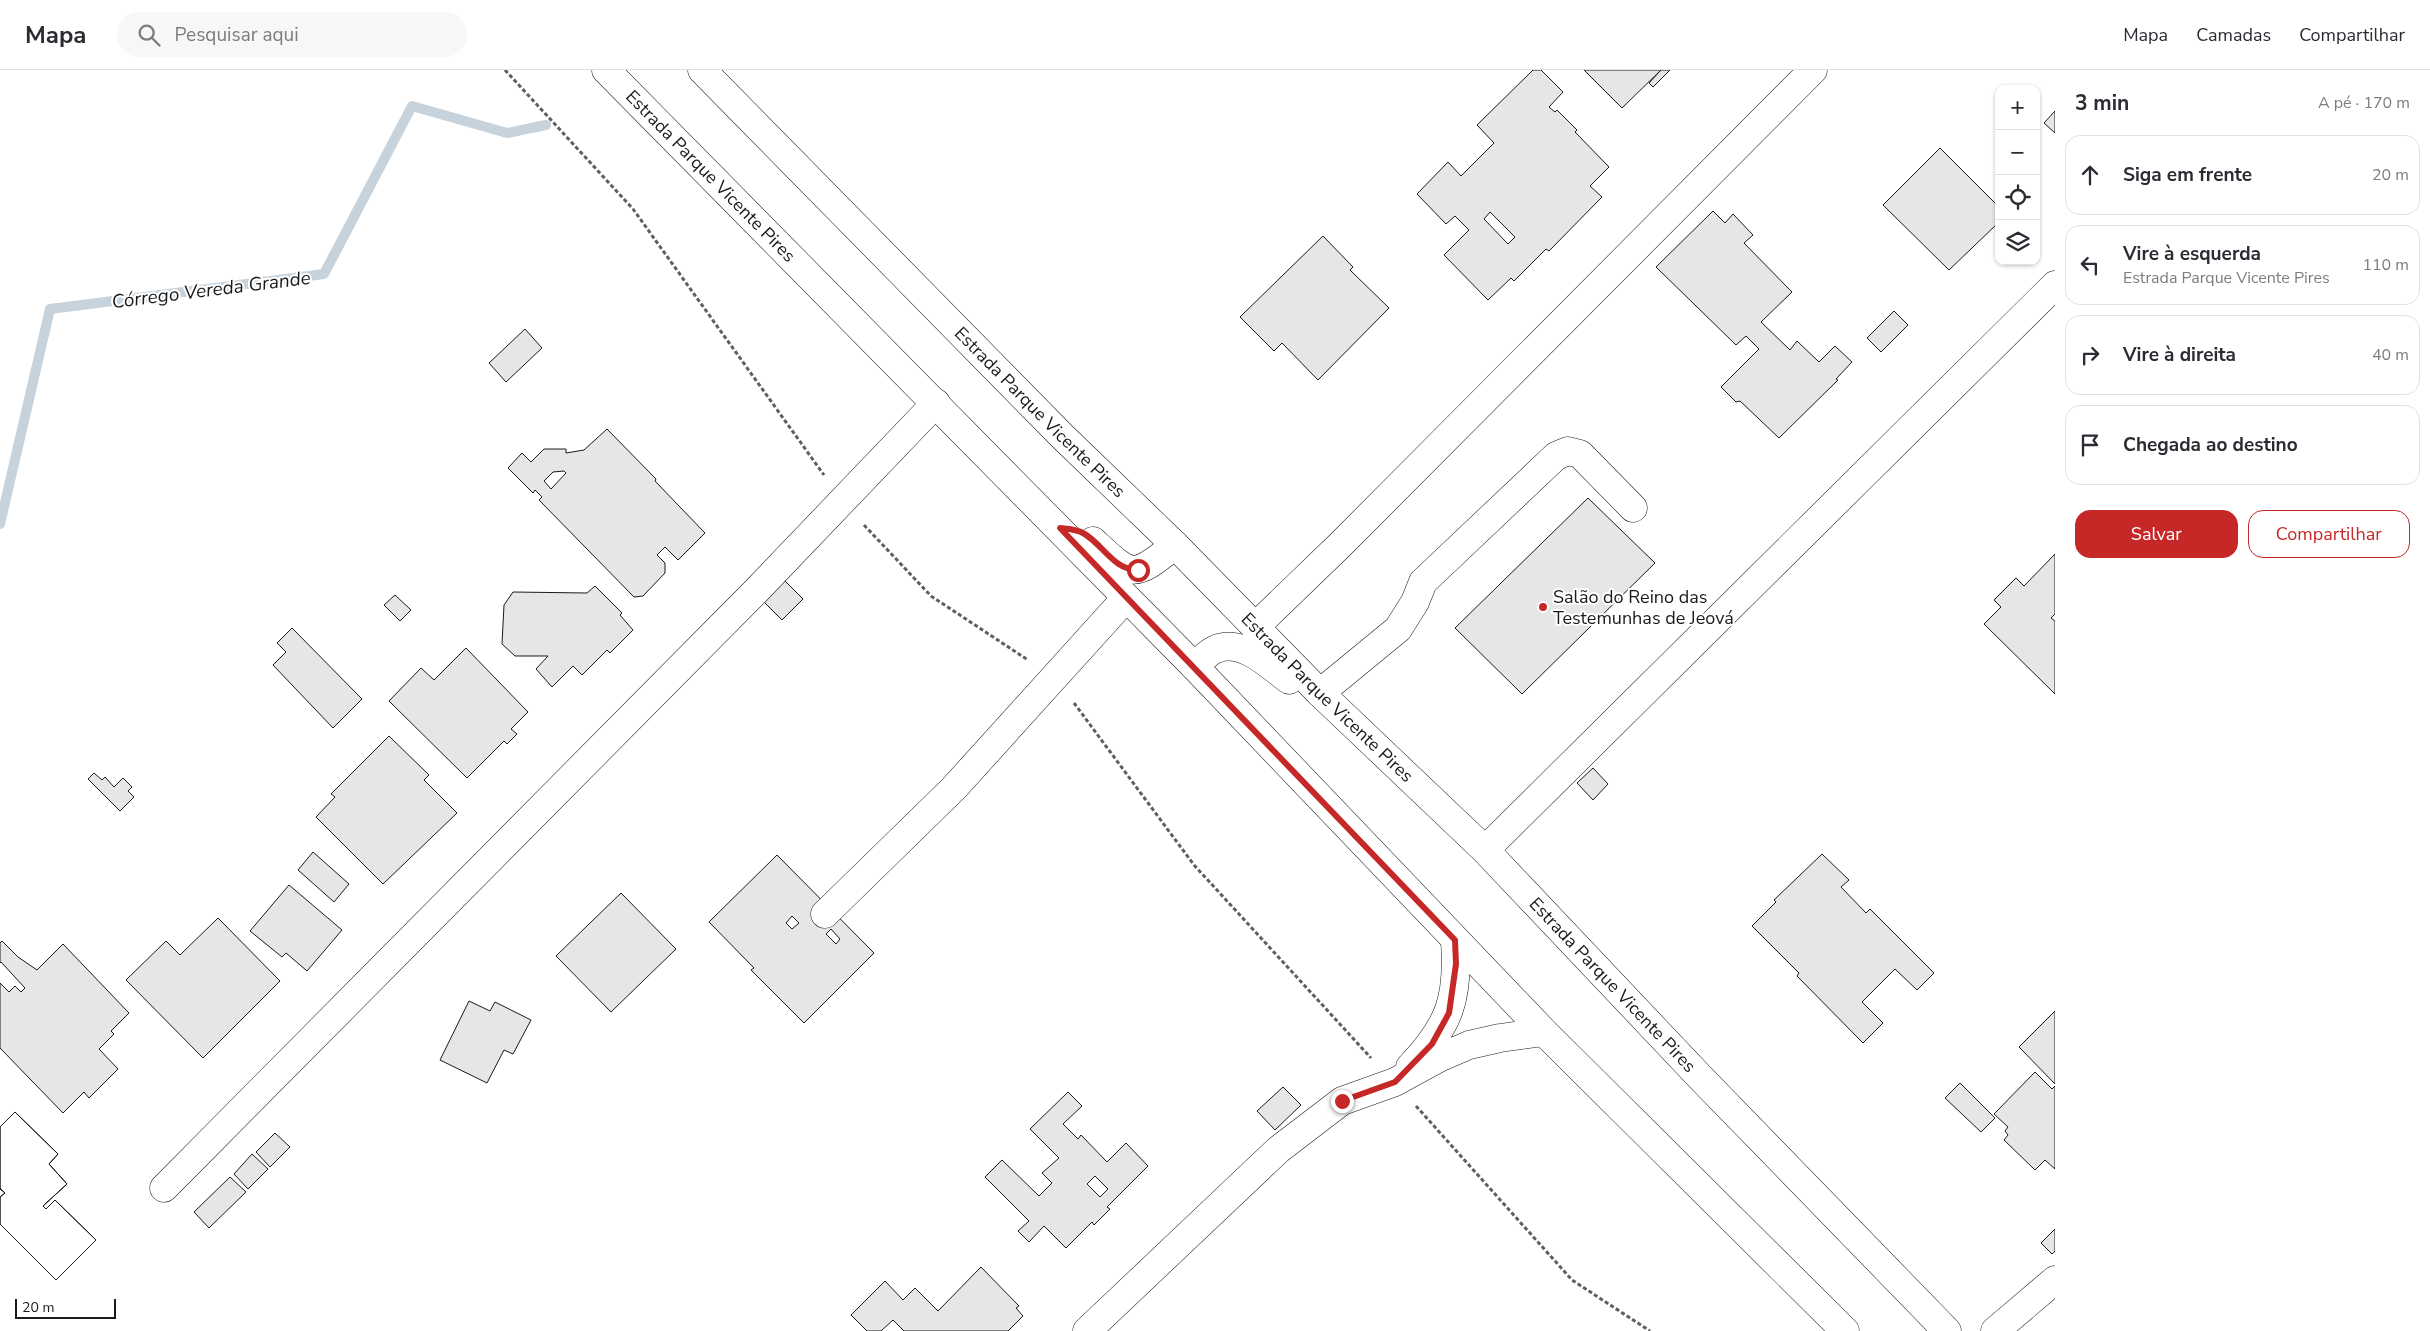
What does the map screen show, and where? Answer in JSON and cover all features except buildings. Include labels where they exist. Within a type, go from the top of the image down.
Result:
[{"type":"street","name":"Estrada Parque Vicente Pires","points":[[606,70],[1060,528],[1544,1032],[1844,1331]]},
{"type":"street","name":"Estrada Parque Vicente Pires","points":[[702,70],[1062,436],[1175,545],[1326,698],[1485,850],[1699,1076],[1947,1331]]},
{"type":"street","points":[[1255,626],[1340,545],[1813,70]]},
{"type":"street","points":[[1485,850],[2055,285]]},
{"type":"street","points":[[164,1188],[750,597],[936,403]]},
{"type":"street","points":[[1194,666],[1214,649],[1232,644],[1251,653],[1315,699],[1326,698],[1398,629],[1415,602],[1423,582],[1556,456],[1568,451],[1580,454],[1633,508]]},
{"type":"street","points":[[1060,528],[1073,529],[1085,534],[1119,565],[1131,570],[1148,568],[1175,545]]},
{"type":"street","points":[[825,914],[954,788],[1126,598]]},
{"type":"street","points":[[1395,1082],[1432,1044],[1449,1013],[1456,964],[1455,940]]},
{"type":"street","points":[[1087,1331],[1278,1150],[1342,1101],[1395,1082],[1438,1058],[1470,1045],[1500,1038],[1544,1032]]},
{"type":"street","points":[[1995,1331],[2055,1280]]},
{"type":"waterway","name":"Córrego Vereda Grande","points":[[0,524],[50,309],[324,274],[412,106],[507,133],[546,125]]},
{"type":"place","name":"Salão do Reino das Testemunhas de Jeová","points":[[1543,607]]},
{"type":"route","points":[[1138,570],[1131,570],[1119,565],[1085,534],[1073,529],[1060,528],[1455,940],[1455,982],[1449,1013],[1432,1044],[1395,1082],[1342,1101]]}]
